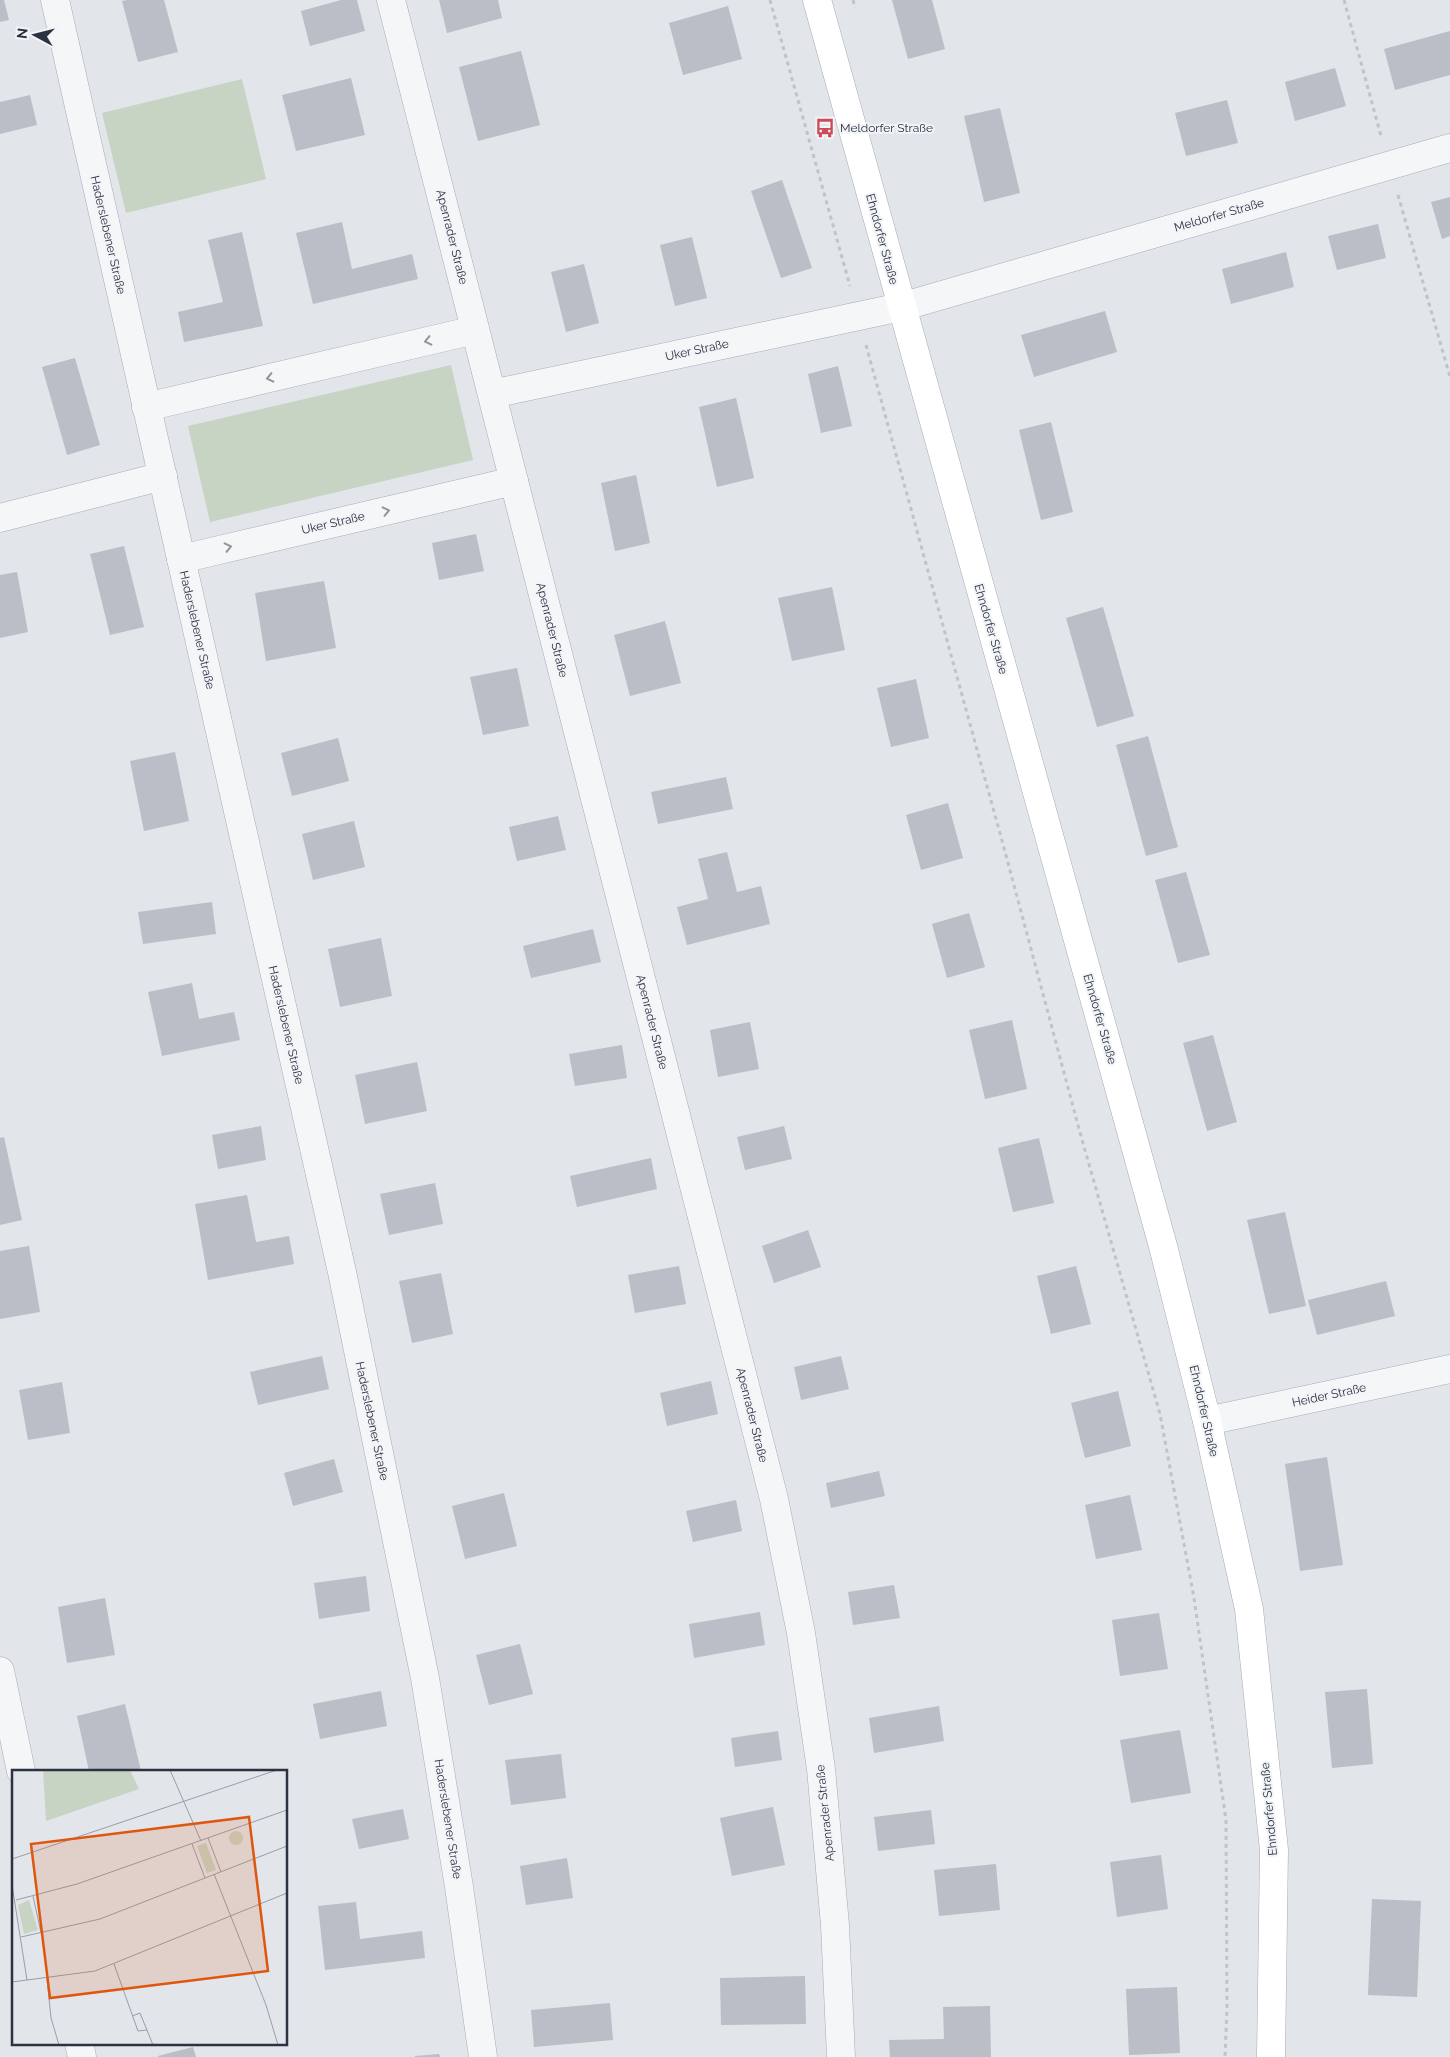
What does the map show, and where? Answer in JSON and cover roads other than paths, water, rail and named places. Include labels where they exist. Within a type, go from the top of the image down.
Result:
[{"type":"street","name":"Haderslebener Straße","points":[[55,0],[342,1272],[421,1659],[459,1887],[483,2057]]},
{"type":"street","name":"Apenrader Straße","points":[[391,0],[769,1480],[782,1538],[802,1633],[821,1769],[835,1925],[841,2057]]},
{"type":"street","name":"Ehndorfer Straße","points":[[817,0],[1163,1246],[1207,1421],[1248,1609],[1274,1850],[1271,2057]]},
{"type":"street","name":"Meldorfer Straße","points":[[901,307],[1450,148]]},
{"type":"street","name":"Uker Straße","points":[[492,394],[901,307]]},
{"type":"street","points":[[146,407],[475,330]]},
{"type":"street","points":[[0,518],[162,476]]},
{"type":"street","name":"Uker Straße","points":[[181,559],[514,481]]},
{"type":"street","name":"Heider Straße","points":[[1207,1421],[1450,1368]]},
{"type":"street","points":[[0,1671],[21,1770]]},
{"type":"street","points":[[79,2044],[82,2057]]},
{"type":"place","name":"Meldorfer Straße","points":[[825,128]]}]
